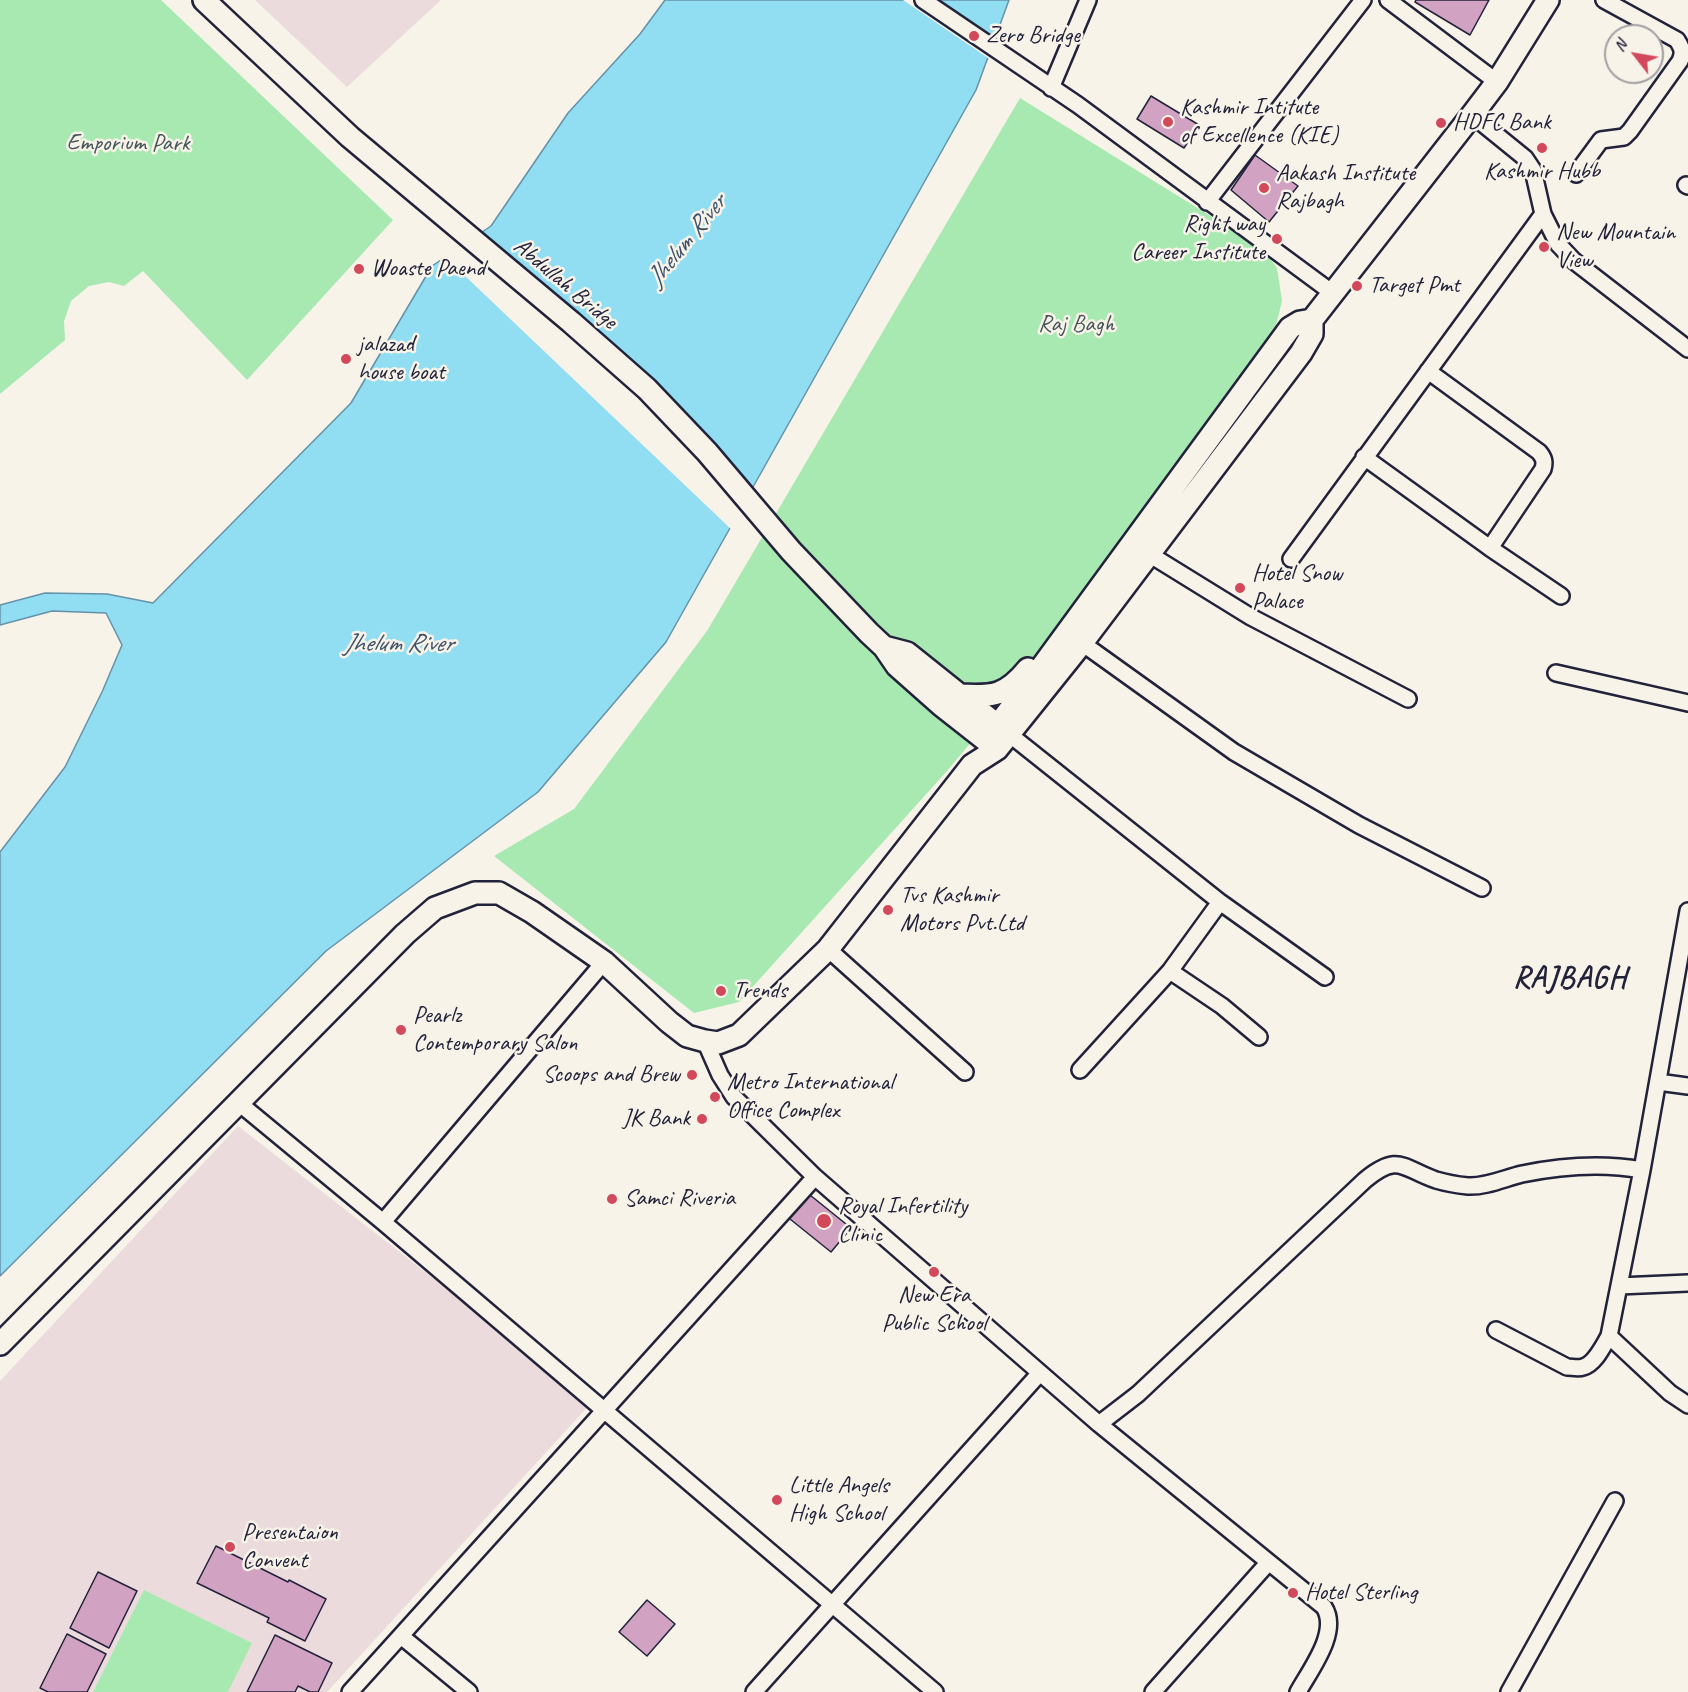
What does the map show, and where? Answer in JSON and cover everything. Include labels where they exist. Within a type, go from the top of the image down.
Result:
[{"type":"main road","name":"Abdullah Bridge","points":[[204,0],[350,137],[571,322],[647,389],[676,418],[791,551],[876,640],[897,666],[941,705],[997,737]]},
{"type":"main road","points":[[0,1344],[405,934],[435,908],[475,893],[499,893],[532,912],[604,962],[687,1036],[718,1043],[739,1035],[828,949],[972,765],[977,749],[997,737],[1082,644],[1301,353],[1312,334],[1312,320],[1497,82],[1548,0]]},
{"type":"main road","points":[[997,737],[1098,591],[1290,328],[1300,322],[1312,320]]},
{"type":"main road","points":[[960,695],[994,695],[1011,685],[1081,604],[1098,591]]},
{"type":"main road","points":[[876,640],[907,653],[960,695],[997,737]]},
{"type":"street","points":[[923,0],[1078,105],[1334,294]]},
{"type":"street","points":[[1045,84],[1088,0]]},
{"type":"street","points":[[1207,202],[1363,0]]},
{"type":"street","points":[[1388,0],[1497,82]]},
{"type":"street","points":[[1576,174],[1601,140],[1624,137],[1630,131],[1683,54],[1677,40],[1604,0]]},
{"type":"street","points":[[1472,115],[1525,158],[1533,170],[1543,214],[1558,244],[1574,261],[1688,350]]},
{"type":"street","points":[[1291,559],[1543,214]]},
{"type":"street","points":[[1428,371],[1544,458],[1543,469],[1490,548]]},
{"type":"street","points":[[1364,458],[1561,596]]},
{"type":"street","points":[[1149,554],[1251,617],[1408,699]]},
{"type":"street","points":[[1082,644],[1234,752],[1359,825],[1482,888]]},
{"type":"street","points":[[1556,673],[1688,703]]},
{"type":"street","points":[[997,737],[1325,977]]},
{"type":"street","points":[[1080,1071],[1170,972],[1220,902]]},
{"type":"street","points":[[1496,1330],[1567,1367],[1577,1368],[1587,1365],[1596,1357],[1609,1336],[1642,1170],[1687,920]]},
{"type":"street","points":[[828,949],[965,1072]]},
{"type":"street","points":[[382,1222],[604,962]]},
{"type":"street","points":[[1170,972],[1222,1006],[1259,1037]]},
{"type":"street","points":[[705,1041],[720,1075],[734,1097],[814,1177],[1099,1424],[1324,1607],[1328,1613],[1329,1622],[1327,1639],[1298,1692]]},
{"type":"street","points":[[1658,1082],[1688,1086]]},
{"type":"street","points":[[239,1103],[935,1692]]},
{"type":"street","points":[[1099,1424],[1138,1394],[1365,1179],[1386,1166],[1401,1164],[1435,1180],[1471,1186],[1523,1174],[1571,1167],[1620,1166],[1642,1170]]},
{"type":"street","points":[[351,1692],[814,1177]]},
{"type":"street","points":[[1619,1286],[1688,1283]]},
{"type":"street","points":[[1609,1336],[1670,1393],[1688,1405]]},
{"type":"street","points":[[754,1692],[1040,1374]]},
{"type":"street","points":[[1509,1692],[1615,1500]]},
{"type":"street","points":[[1153,1692],[1268,1563]]},
{"type":"street","points":[[401,1636],[469,1692]]},
{"type":"shaded area","points":[[255,0],[441,0],[347,87]]},
{"type":"shaded area","name":"Presentaion Convent","points":[[238,1126],[592,1402],[327,1692],[0,1692],[0,1381]]},
{"type":"green space","name":"Emporium Park","points":[[0,0],[161,0],[393,220],[247,380],[143,271],[124,286],[109,282],[89,286],[71,301],[64,321],[65,340],[0,394]]},
{"type":"green space","name":"Raj Bagh","points":[[1020,98],[1262,248],[1277,268],[1282,301],[1276,325],[1024,679],[947,771],[739,1002],[694,1013],[494,856],[574,809],[707,631]]},
{"type":"green space","points":[[144,1590],[252,1643],[228,1692],[93,1692]]},
{"type":"water","name":"Jhelum River","points":[[665,0],[1009,0],[976,90],[666,642],[538,792],[326,951],[0,1276],[0,852],[65,767],[122,645],[106,613],[52,611],[0,625],[0,605],[45,593],[107,594],[153,603],[351,403],[432,266],[491,226],[568,113],[640,34]]},
{"type":"pier","name":"Zero Bridge","points":[[903,0],[940,0],[998,39],[991,60]]},
{"type":"pier","points":[[474,234],[750,497],[732,530],[443,255]]},
{"type":"building","points":[[1416,0],[1489,0],[1470,35],[1415,2]]},
{"type":"building","name":"Kashmir Intitute of Excellence (KIE)","points":[[1151,96],[1199,125],[1184,148],[1137,119]]},
{"type":"building","name":"Aakash Institute Rajbagh","points":[[1255,155],[1298,186],[1269,222],[1231,190]]},
{"type":"building","points":[[805,1191],[851,1228],[831,1252],[785,1215]]},
{"type":"building","points":[[216,1546],[326,1599],[305,1641],[267,1622],[269,1618],[197,1583]]},
{"type":"building","points":[[98,1572],[137,1591],[109,1648],[70,1628]]},
{"type":"building","points":[[647,1600],[675,1624],[647,1656],[619,1632]]},
{"type":"building","points":[[67,1634],[106,1654],[87,1692],[48,1692],[40,1688]]},
{"type":"building","points":[[275,1635],[332,1663],[318,1692],[310,1692],[298,1686],[295,1692],[247,1692]]},
{"type":"place","name":"Zero Bridge","points":[[974,36]]},
{"type":"place","name":"Kashmir Intitute of Excellence (KIE)","points":[[1168,122]]},
{"type":"place","name":"HDFC Bank","points":[[1441,123]]},
{"type":"place","name":"Kashmir Hubb","points":[[1542,148]]},
{"type":"place","name":"Aakash Institute Rajbagh","points":[[1264,188]]},
{"type":"place","name":"Right way Career Institute","points":[[1277,239]]},
{"type":"place","name":"New Mountain View","points":[[1544,247]]},
{"type":"place","name":"Woaste Paend","points":[[359,269]]},
{"type":"place","name":"Target Pmt","points":[[1357,286]]},
{"type":"place","name":"jalazad house boat","points":[[346,359]]},
{"type":"place","name":"Hotel Snow Palace","points":[[1240,588]]},
{"type":"place","name":"Tvs Kashmir Motors Pvt.Ltd","points":[[888,910]]},
{"type":"place","name":"Trends","points":[[721,991]]},
{"type":"place","name":"Pearlz Contemporary Salon","points":[[401,1030]]},
{"type":"place","name":"Scoops and Brew","points":[[692,1075]]},
{"type":"place","name":"Metro International Office Complex","points":[[715,1097]]},
{"type":"place","name":"JK Bank","points":[[702,1119]]},
{"type":"place","name":"Samci Riveria","points":[[612,1199]]},
{"type":"place","name":"Royal Infertility Clinic","points":[[824,1221]]},
{"type":"place","name":"New Era Public School","points":[[934,1272]]},
{"type":"place","name":"Little Angels High School","points":[[777,1500]]},
{"type":"place","name":"Presentaion Convent","points":[[230,1547]]},
{"type":"place","name":"Hotel Sterling","points":[[1293,1593]]},
{"type":"district","name":"RAJBAGH","points":[[1570,979]]}]
